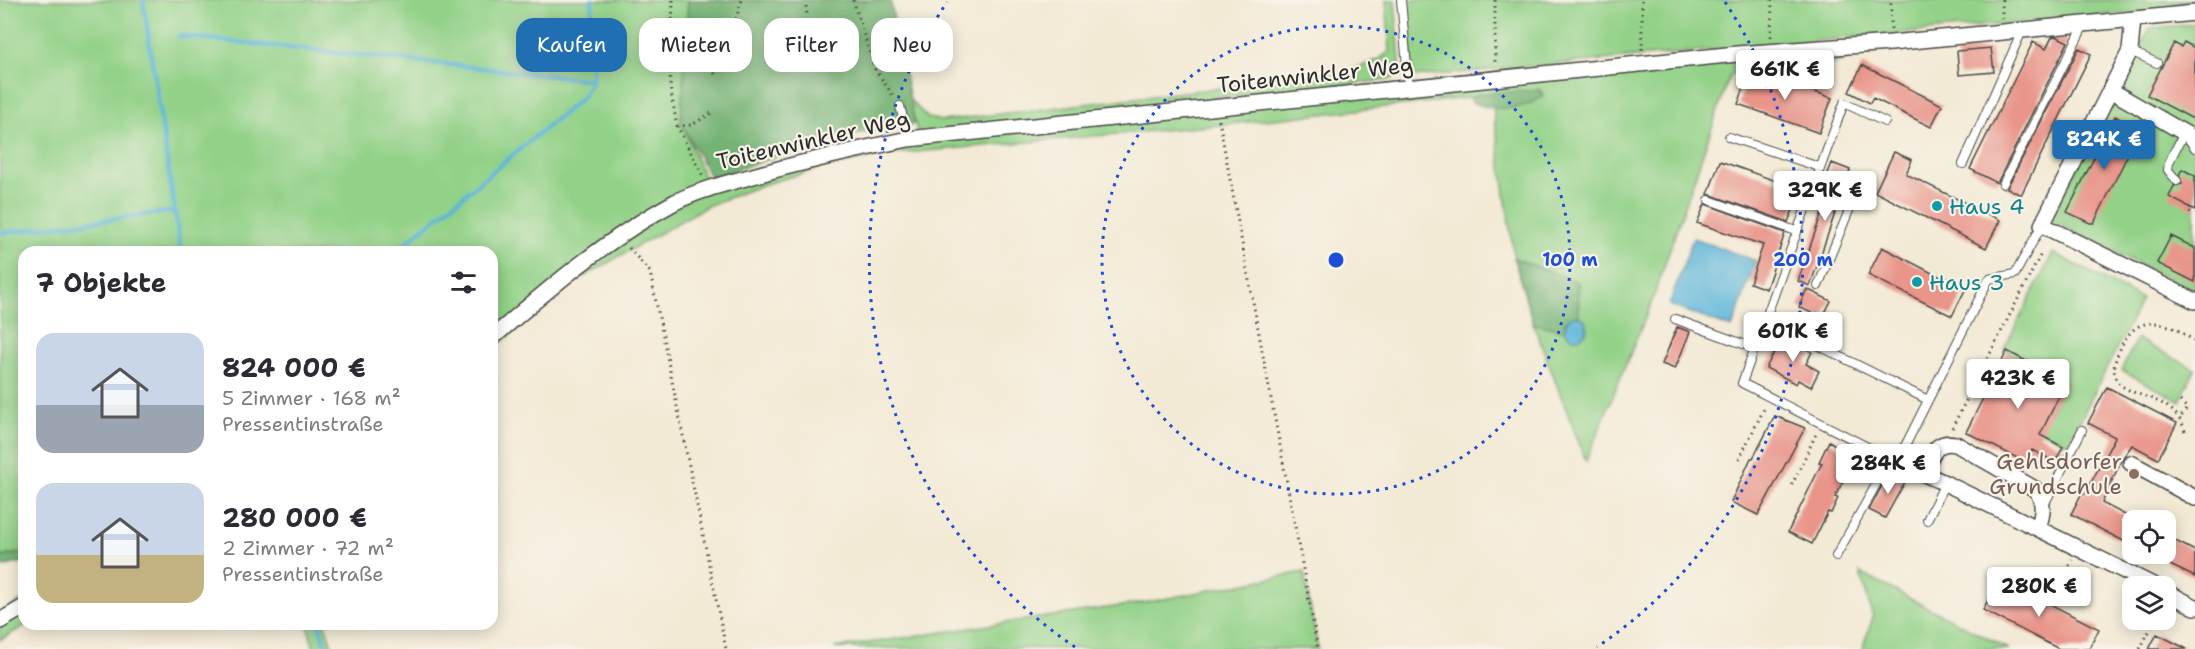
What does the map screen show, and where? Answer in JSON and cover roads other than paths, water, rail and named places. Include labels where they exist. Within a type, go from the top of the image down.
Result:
[{"type":"street","name":"Toitenwinkler Weg","points":[[498,333],[544,292],[620,238],[676,202],[709,188],[814,158],[908,139],[1642,64],[1891,43],[2002,30],[2195,13]]},
{"type":"street","points":[[2133,20],[2130,51],[2042,225],[2195,301]]},
{"type":"street","points":[[2110,90],[2189,136]]},
{"type":"street","points":[[1923,472],[1938,444],[1944,442],[1956,444],[2029,484],[2040,495],[2043,508],[2038,528]]},
{"type":"street","points":[[1894,460],[1946,483],[2135,576]]},
{"type":"street","points":[[2131,463],[2195,498]]},
{"type":"street","points":[[2176,597],[2195,607]]},
{"type":"street","points":[[0,621],[18,610]]},
{"type":"lane","points":[[1401,0],[1409,88]]},
{"type":"lane","points":[[2003,184],[2085,24]]},
{"type":"lane","points":[[1963,164],[2023,28]]},
{"type":"lane","points":[[2130,51],[2157,63]]},
{"type":"lane","points":[[1885,122],[1844,103],[1742,383],[1894,460]]},
{"type":"lane","points":[[900,106],[908,139]]},
{"type":"lane","points":[[2176,181],[2168,170],[2169,162],[2189,136],[2195,148]]},
{"type":"lane","points":[[1729,137],[1819,167]]},
{"type":"lane","points":[[1709,200],[1796,231]]},
{"type":"lane","points":[[1818,286],[1850,208]]},
{"type":"lane","points":[[1836,556],[1928,400],[1989,279],[2015,274],[2042,225]]},
{"type":"lane","points":[[1676,319],[1754,348]]},
{"type":"lane","points":[[1765,319],[1928,400]]},
{"type":"lane","points":[[2043,508],[2082,430]]},
{"type":"lane","points":[[1927,520],[1946,483]]},
{"type":"water","points":[[1693,238],[1756,261],[1732,328],[1669,305]]},
{"type":"water","points":[[1572,316],[1580,316],[1587,323],[1587,331],[1580,338],[1572,338],[1565,331],[1565,323]]},
{"type":"waterway","points":[[143,0],[180,246]]},
{"type":"waterway","points":[[179,36],[592,80],[592,0]]},
{"type":"waterway","points":[[402,246],[582,98],[592,80]]},
{"type":"waterway","points":[[0,233],[175,211]]},
{"type":"waterway","points":[[321,630],[326,649]]},
{"type":"place","name":"Haus 4","points":[[1937,206]]},
{"type":"place","name":"Haus 3","points":[[1917,282]]},
{"type":"place","name":"Gehlsdorfer Grundschule","points":[[2134,474]]}]
